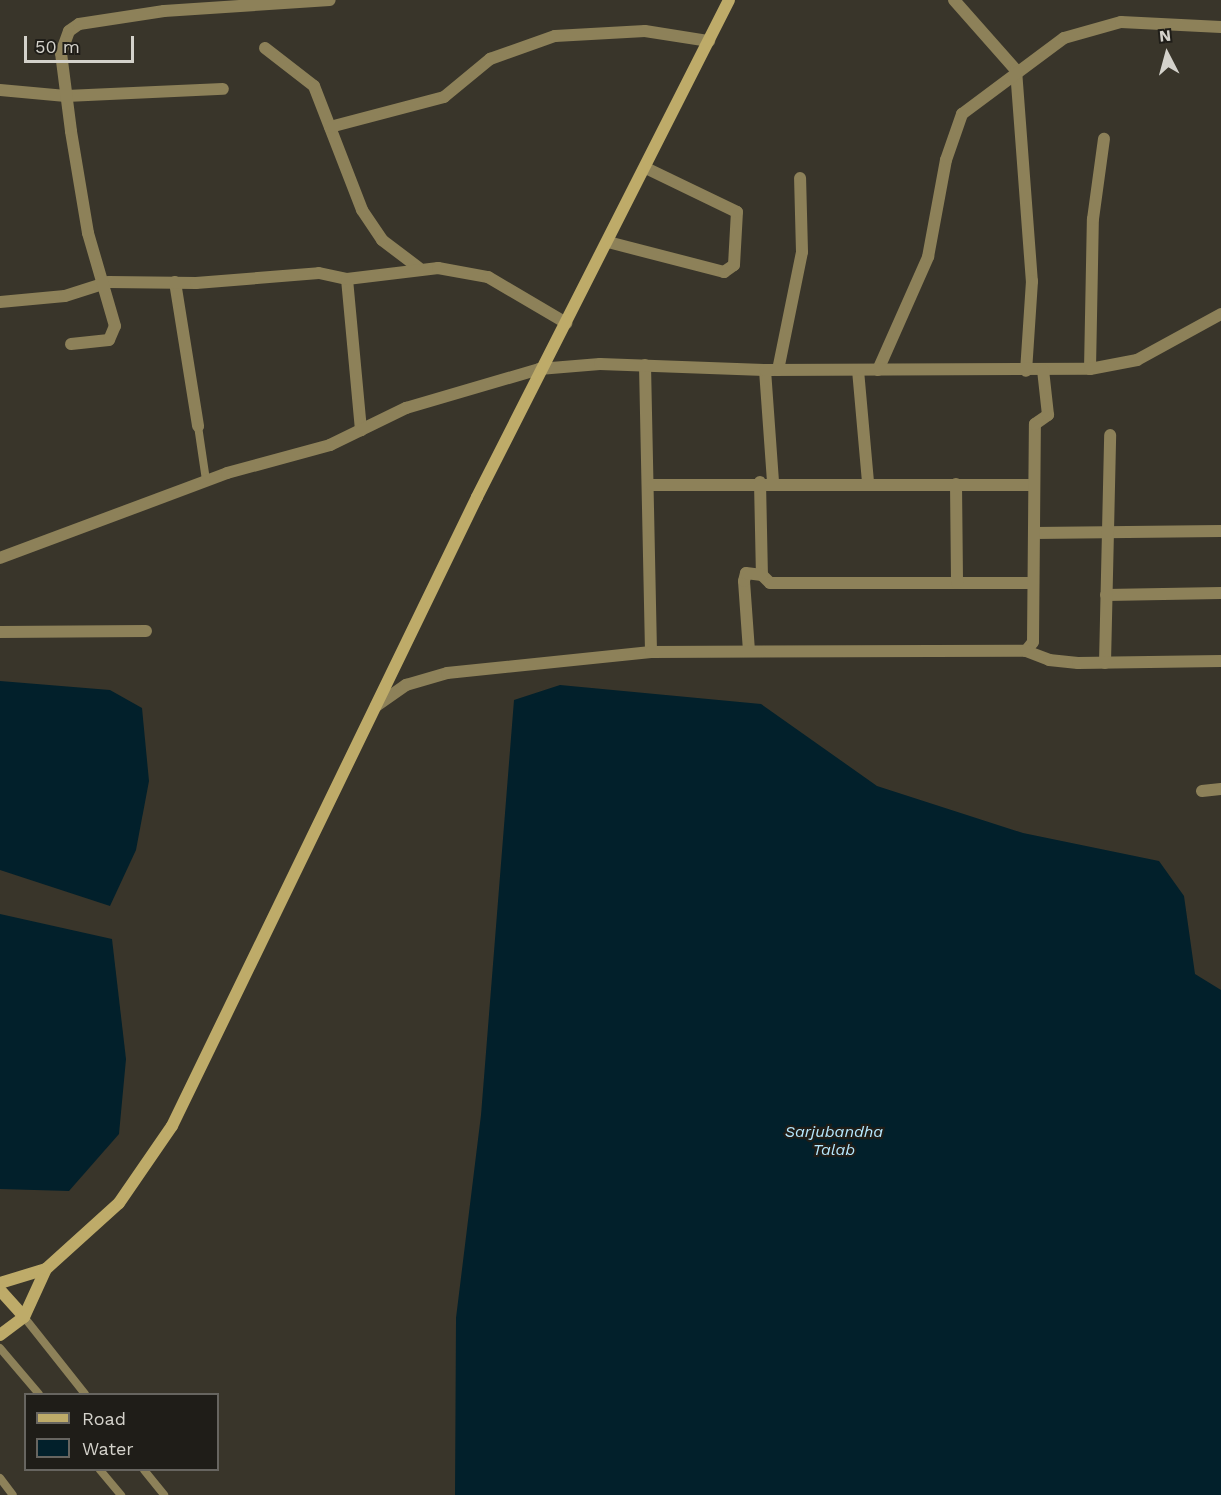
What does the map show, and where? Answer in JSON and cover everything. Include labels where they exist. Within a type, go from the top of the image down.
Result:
[{"type":"street","points":[[71,344],[109,340],[113,334],[88,233],[66,96],[61,53],[69,31],[79,24],[164,11],[330,0]]},
{"type":"street","points":[[0,1335],[24,1317],[46,1269],[119,1203],[152,1162],[566,323],[729,0]]},
{"type":"street","points":[[954,0],[1016,70],[1032,282],[1026,371]]},
{"type":"street","points":[[878,370],[928,257],[946,160],[962,114],[1016,70],[1064,38],[1121,22],[1221,27]]},
{"type":"street","points":[[330,127],[444,97],[490,59],[555,36],[645,31],[710,41]]},
{"type":"street","points":[[265,48],[314,86],[362,210],[382,240],[419,268]]},
{"type":"street","points":[[0,90],[66,96],[223,89]]},
{"type":"street","points":[[1090,369],[1093,219],[1104,139]]},
{"type":"street","points":[[608,242],[724,272],[734,265],[736,212],[646,168]]},
{"type":"street","points":[[762,575],[772,370],[802,252],[800,178]]},
{"type":"street","points":[[0,302],[65,296],[102,284],[319,273],[347,279],[419,268],[488,277],[566,323]]},
{"type":"street","points":[[347,279],[361,430]]},
{"type":"street","points":[[175,282],[198,426]]},
{"type":"street","points":[[0,558],[206,480],[330,445],[435,398],[545,368],[645,365],[772,370],[1090,369],[1137,360],[1221,314]]},
{"type":"street","points":[[645,365],[652,484],[651,652]]},
{"type":"street","points":[[858,370],[868,483]]},
{"type":"street","points":[[1026,651],[1033,642],[1035,424],[1048,415],[1043,370]]},
{"type":"street","points":[[1105,663],[1110,435]]},
{"type":"street","points":[[652,484],[767,482],[1034,485]]},
{"type":"street","points":[[956,484],[957,583]]},
{"type":"street","points":[[1034,533],[1221,531]]},
{"type":"street","points":[[749,651],[744,581],[746,573],[762,575],[770,583],[1033,582]]},
{"type":"street","points":[[1106,595],[1221,592]]},
{"type":"street","points":[[0,632],[146,631]]},
{"type":"street","points":[[376,706],[406,685],[447,673],[651,652],[1026,651],[1049,660],[1105,663],[1221,661]]},
{"type":"street","points":[[1202,791],[1221,789]]},
{"type":"street","points":[[0,1283],[46,1269]]},
{"type":"street","points":[[0,1290],[24,1317]]},
{"type":"lane","points":[[198,426],[206,480]]},
{"type":"lane","points":[[24,1317],[83,1393]]},
{"type":"lane","points":[[0,1348],[37,1393]]},
{"type":"lane","points":[[101,1471],[121,1495]]},
{"type":"lane","points":[[145,1471],[164,1495]]},
{"type":"lane","points":[[0,1478],[13,1495]]},
{"type":"water","points":[[0,681],[110,690],[142,708],[149,781],[136,850],[110,906],[0,870]]},
{"type":"water","name":"Sarjubandha Talab","points":[[560,685],[761,704],[877,786],[1023,833],[1159,861],[1184,896],[1195,974],[1221,990],[1221,1495],[455,1495],[456,1318],[481,1115],[514,700]]},
{"type":"water","points":[[0,914],[112,939],[126,1059],[119,1134],[69,1191],[0,1189]]}]
